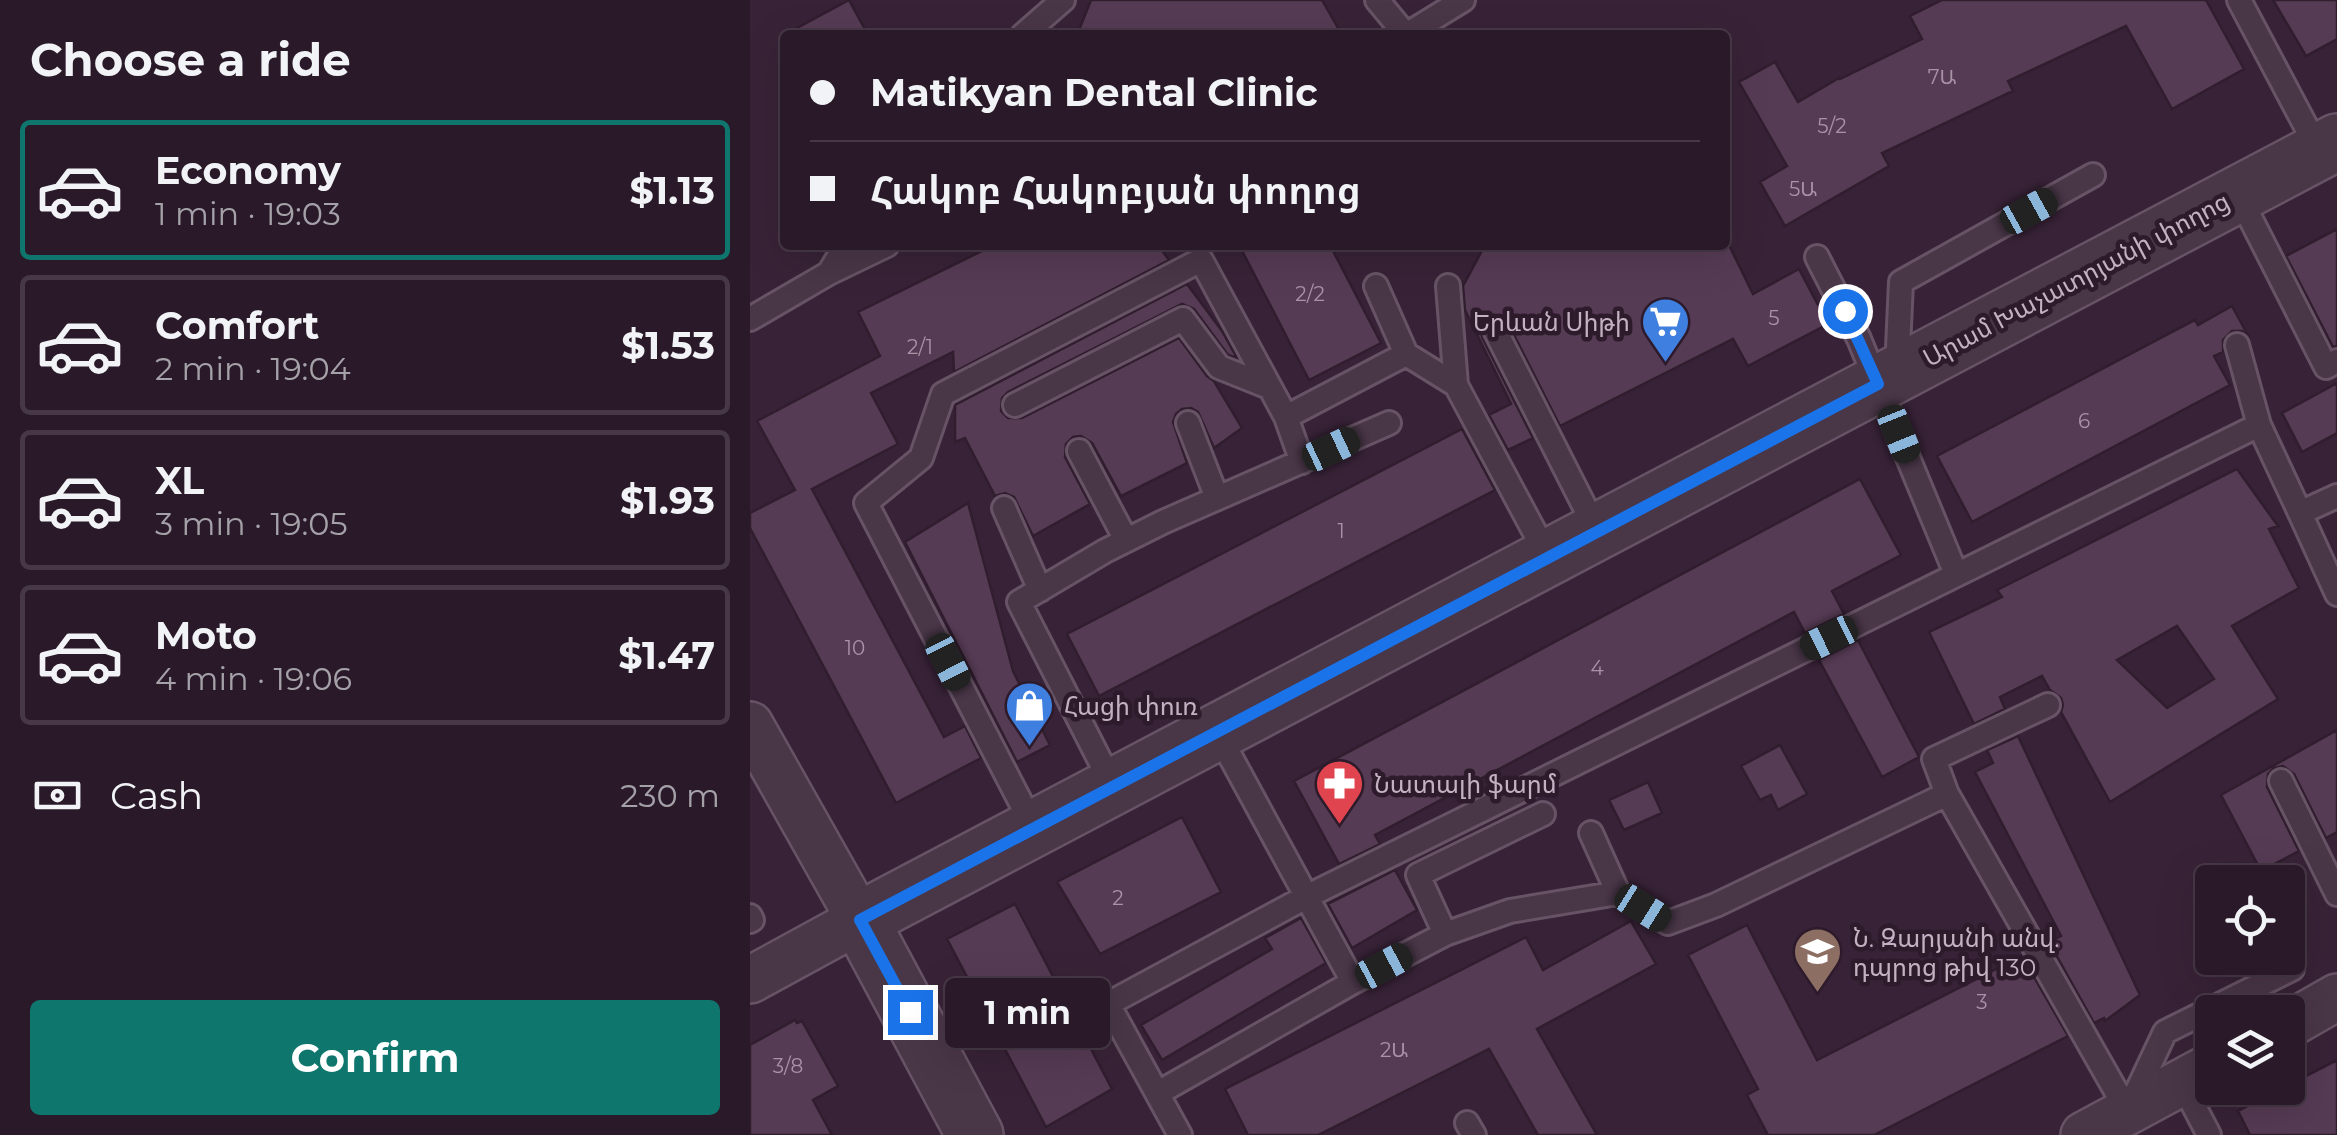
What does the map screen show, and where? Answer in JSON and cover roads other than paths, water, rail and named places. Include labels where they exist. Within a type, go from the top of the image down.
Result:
[{"type":"street","name":"Արամ Խաչատրյանի փողոց","points":[[860,920],[2328,147]]},
{"type":"street","points":[[750,725],[975,1135]]},
{"type":"street","points":[[750,980],[860,920]]},
{"type":"street","points":[[2305,1015],[2337,997]]},
{"type":"street","points":[[2084,1135],[2195,1075]]},
{"type":"lane","points":[[1029,30],[1063,0]]},
{"type":"lane","points":[[1377,0],[1402,30]]},
{"type":"lane","points":[[1414,30],[1463,0]]},
{"type":"lane","points":[[2239,0],[2328,147]]},
{"type":"lane","points":[[1888,379],[1901,282],[2093,175]]},
{"type":"lane","points":[[2238,194],[2326,367],[2337,361]]},
{"type":"lane","points":[[829,273],[843,250]]},
{"type":"lane","points":[[750,319],[877,250]]},
{"type":"lane","points":[[1817,256],[1859,338],[1888,379],[1956,574]]},
{"type":"lane","points":[[1034,828],[866,503],[921,458],[943,394],[1201,260],[1286,417],[1302,462]]},
{"type":"lane","points":[[1376,286],[1406,354],[1456,385]]},
{"type":"lane","points":[[1448,286],[1456,385],[1548,557]]},
{"type":"lane","points":[[1016,405],[1183,319],[1219,367],[1269,386]]},
{"type":"lane","points":[[1496,330],[1596,531]]},
{"type":"lane","points":[[2237,345],[2259,425],[2337,594]]},
{"type":"lane","points":[[1286,417],[1406,354]]},
{"type":"lane","points":[[1188,423],[1217,498]]},
{"type":"lane","points":[[1113,786],[1020,602],[1126,540],[1389,423]]},
{"type":"lane","points":[[1180,1135],[1108,1004],[1306,897],[2259,425]]},
{"type":"lane","points":[[1079,451],[1126,540]]},
{"type":"lane","points":[[2300,514],[2337,496]]},
{"type":"lane","points":[[1004,508],[1040,590]]},
{"type":"lane","points":[[2048,705],[1934,759],[1947,794],[2128,1112]]},
{"type":"lane","points":[[1217,732],[1354,982]]},
{"type":"lane","points":[[2281,780],[2337,894]]},
{"type":"lane","points":[[1591,833],[1618,893],[1668,924],[1716,906],[1947,794]]},
{"type":"lane","points":[[1445,934],[1418,875],[1543,814]]},
{"type":"lane","points":[[1158,1093],[1445,934],[1510,910],[1618,893]]},
{"type":"lane","points":[[2128,1112],[2165,1032],[2280,975]]},
{"type":"lane","points":[[2203,1105],[2208,1135]]},
{"type":"place","name":"Երևան Սիթի","points":[[1665,364]]},
{"type":"place","name":"Հացի փուռ","points":[[1029,748]]},
{"type":"place","name":"Նատալի ֆարմ","points":[[1339,826]]},
{"type":"place","name":"Ն. Զարյանի անվ. դպրոց թիվ 130","points":[[1818,994]]}]
